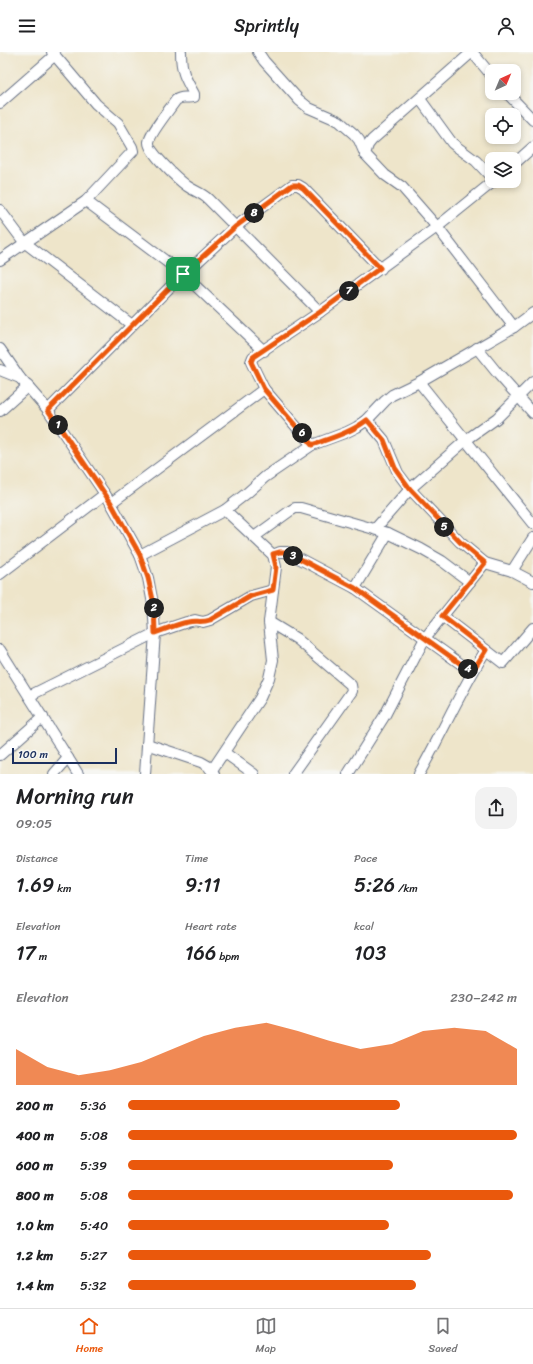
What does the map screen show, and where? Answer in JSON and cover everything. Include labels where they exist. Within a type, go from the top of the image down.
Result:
[{"type":"street","points":[[181,52],[181,66],[184,78],[194,94],[194,97],[185,96],[176,100],[152,135],[149,143],[151,149],[169,170],[187,186],[204,195],[320,312]]},
{"type":"street","points":[[258,52],[264,61],[299,100],[309,108],[339,121],[351,130],[359,140],[365,154],[385,175],[402,187],[437,227],[514,327]]},
{"type":"street","points":[[365,154],[368,145],[372,140],[472,52],[485,68]]},
{"type":"street","points":[[0,103],[53,54],[96,104],[118,123],[133,151],[86,201],[24,242],[0,260]]},
{"type":"street","points":[[420,98],[452,142],[476,161],[485,171]]},
{"type":"street","points":[[514,100],[533,120]]},
{"type":"street","points":[[521,158],[533,147]]},
{"type":"street","points":[[48,410],[183,274],[235,227],[292,185],[298,185],[303,188],[380,268]]},
{"type":"street","points":[[312,445],[264,389],[251,362],[253,357],[320,312],[437,227],[485,188]]},
{"type":"street","points":[[86,201],[183,274],[264,350]]},
{"type":"street","points":[[0,210],[24,242],[132,325]]},
{"type":"street","points":[[140,555],[225,510],[265,477],[312,445],[348,432],[357,427],[367,420],[385,400],[392,395],[419,382],[514,327],[533,313]]},
{"type":"street","points":[[477,348],[498,374],[533,412]]},
{"type":"street","points":[[0,349],[20,378],[48,410],[111,503],[140,555],[148,578],[154,604],[155,633],[145,774]]},
{"type":"street","points":[[0,370],[20,378]]},
{"type":"street","points":[[419,382],[533,524]]},
{"type":"street","points":[[375,529],[410,489],[466,440],[496,418],[533,382]]},
{"type":"street","points":[[0,411],[28,386]]},
{"type":"street","points":[[111,503],[264,389]]},
{"type":"street","points":[[367,420],[384,440],[395,468],[410,489],[460,542],[485,563],[512,571],[533,582]]},
{"type":"street","points":[[0,574],[105,494]]},
{"type":"street","points":[[254,537],[295,508],[301,508],[388,534],[442,561],[470,582]]},
{"type":"street","points":[[147,744],[201,762],[213,772],[260,698],[269,678],[273,660],[269,622],[276,567],[273,554],[225,510]]},
{"type":"street","points":[[355,588],[388,534]]},
{"type":"street","points":[[512,571],[533,538]]},
{"type":"street","points":[[273,554],[287,552],[355,588],[472,672]]},
{"type":"street","points":[[348,774],[385,715],[425,638],[485,563]]},
{"type":"street","points":[[29,696],[155,633],[195,620],[203,622],[210,620],[251,596],[273,590]]},
{"type":"street","points":[[442,616],[503,663],[533,628]]},
{"type":"street","points":[[269,622],[297,639],[351,685],[352,688],[293,774]]},
{"type":"street","points":[[419,774],[472,672],[486,650]]},
{"type":"street","points":[[0,652],[43,717],[78,774]]},
{"type":"street","points":[[0,755],[43,717]]},
{"type":"street","points":[[225,752],[254,774]]},
{"type":"street","points":[[54,774],[68,758]]},
{"type":"route","points":[[292,185],[298,185],[303,188],[380,268],[320,312],[253,357],[251,362],[264,386],[264,389],[312,445],[348,432],[367,420],[384,440],[395,468],[410,489],[460,542],[485,563],[442,616],[486,650],[472,672],[355,588],[287,552],[273,554],[276,567],[273,590],[251,596],[210,620],[203,622],[195,620],[155,633],[154,604],[148,578],[140,555],[111,503],[48,410],[183,274],[235,227],[292,185]]}]
